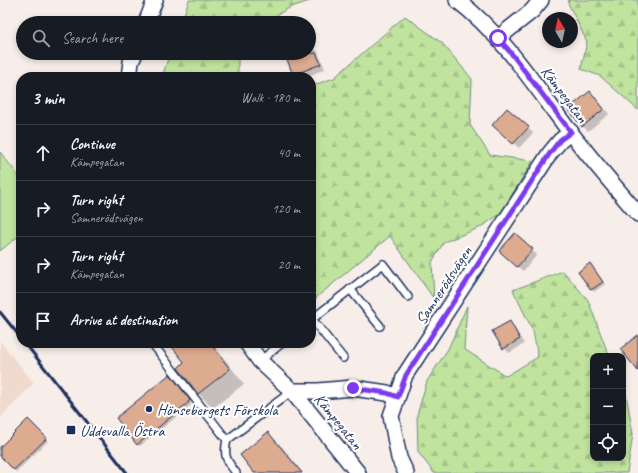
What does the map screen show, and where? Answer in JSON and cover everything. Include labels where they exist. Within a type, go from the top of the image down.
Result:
[{"type":"street","points":[[149,16],[155,0]]},
{"type":"street","name":"Kämpegatan","points":[[457,0],[473,12],[511,53],[571,132],[638,214]]},
{"type":"street","points":[[498,38],[532,11],[541,0]]},
{"type":"street","points":[[130,72],[132,60]]},
{"type":"street","name":"Samnerödsvägen","points":[[406,473],[398,458],[391,416],[406,375],[546,160],[560,140],[571,132]]},
{"type":"street","name":"Kämpegatan","points":[[250,348],[260,361],[292,391],[358,473]]},
{"type":"street","name":"Kämpegatan","points":[[292,391],[318,391],[353,388],[387,393],[398,397]]},
{"type":"lane","points":[[316,317],[383,264],[408,297]]},
{"type":"lane","points":[[350,289],[380,326]]},
{"type":"lane","points":[[316,325],[343,358]]},
{"type":"lane","points":[[156,348],[227,440]]},
{"type":"lane","points":[[260,361],[276,348]]},
{"type":"lane","points":[[236,473],[227,460],[225,447],[227,440],[292,391]]},
{"type":"shaded area","points":[[0,341],[34,383],[0,418]]},
{"type":"green space","points":[[189,0],[313,0],[291,7],[275,16],[183,16]]},
{"type":"green space","points":[[569,0],[638,0],[638,110],[600,76],[581,69],[587,42],[578,24],[578,12],[572,12],[568,3]]},
{"type":"green space","points":[[405,16],[442,43],[472,79],[470,125],[490,155],[533,161],[499,215],[479,228],[444,242],[432,262],[434,299],[390,236],[316,298],[316,84],[334,78]]},
{"type":"green space","points":[[168,60],[238,60],[238,72],[164,72]]},
{"type":"green space","points":[[0,152],[16,173],[16,238],[0,251]]},
{"type":"green space","points":[[563,271],[588,300],[609,353],[590,353],[590,461],[626,461],[626,395],[633,434],[627,473],[434,473],[418,452],[417,415],[427,381],[448,349],[467,306],[464,349],[506,376],[538,357],[533,331],[513,290]]},
{"type":"building","points":[[316,53],[321,64],[301,72],[292,72],[287,60],[316,60]]},
{"type":"building","points":[[590,91],[604,109],[582,127],[568,109]]},
{"type":"building","points":[[507,108],[529,127],[513,144],[492,125]]},
{"type":"building","points":[[515,233],[533,249],[517,267],[499,251]]},
{"type":"building","points":[[590,263],[603,282],[591,290],[578,272]]},
{"type":"building","points":[[510,321],[520,339],[503,349],[492,331]]},
{"type":"building","points":[[638,335],[638,371],[626,356],[626,353],[623,353],[620,349]]},
{"type":"building","points":[[173,348],[214,348],[230,369],[198,394],[178,368],[184,362]]},
{"type":"building","points":[[170,374],[190,400],[137,445],[116,418]]},
{"type":"building","points":[[28,419],[47,438],[14,470],[0,456],[0,447]]},
{"type":"building","points":[[268,432],[302,473],[254,473],[240,455]]},
{"type":"railway","points":[[0,312],[16,332]]},
{"type":"railway","points":[[29,348],[127,473]]},
{"type":"place","name":"Hönsebergets Förskola","points":[[149,409]]},
{"type":"place","name":"Uddevalla Östra","points":[[71,430]]},
{"type":"route","points":[[353,388],[387,393],[398,397],[406,375],[550,153],[560,140],[571,132],[498,38]]}]
